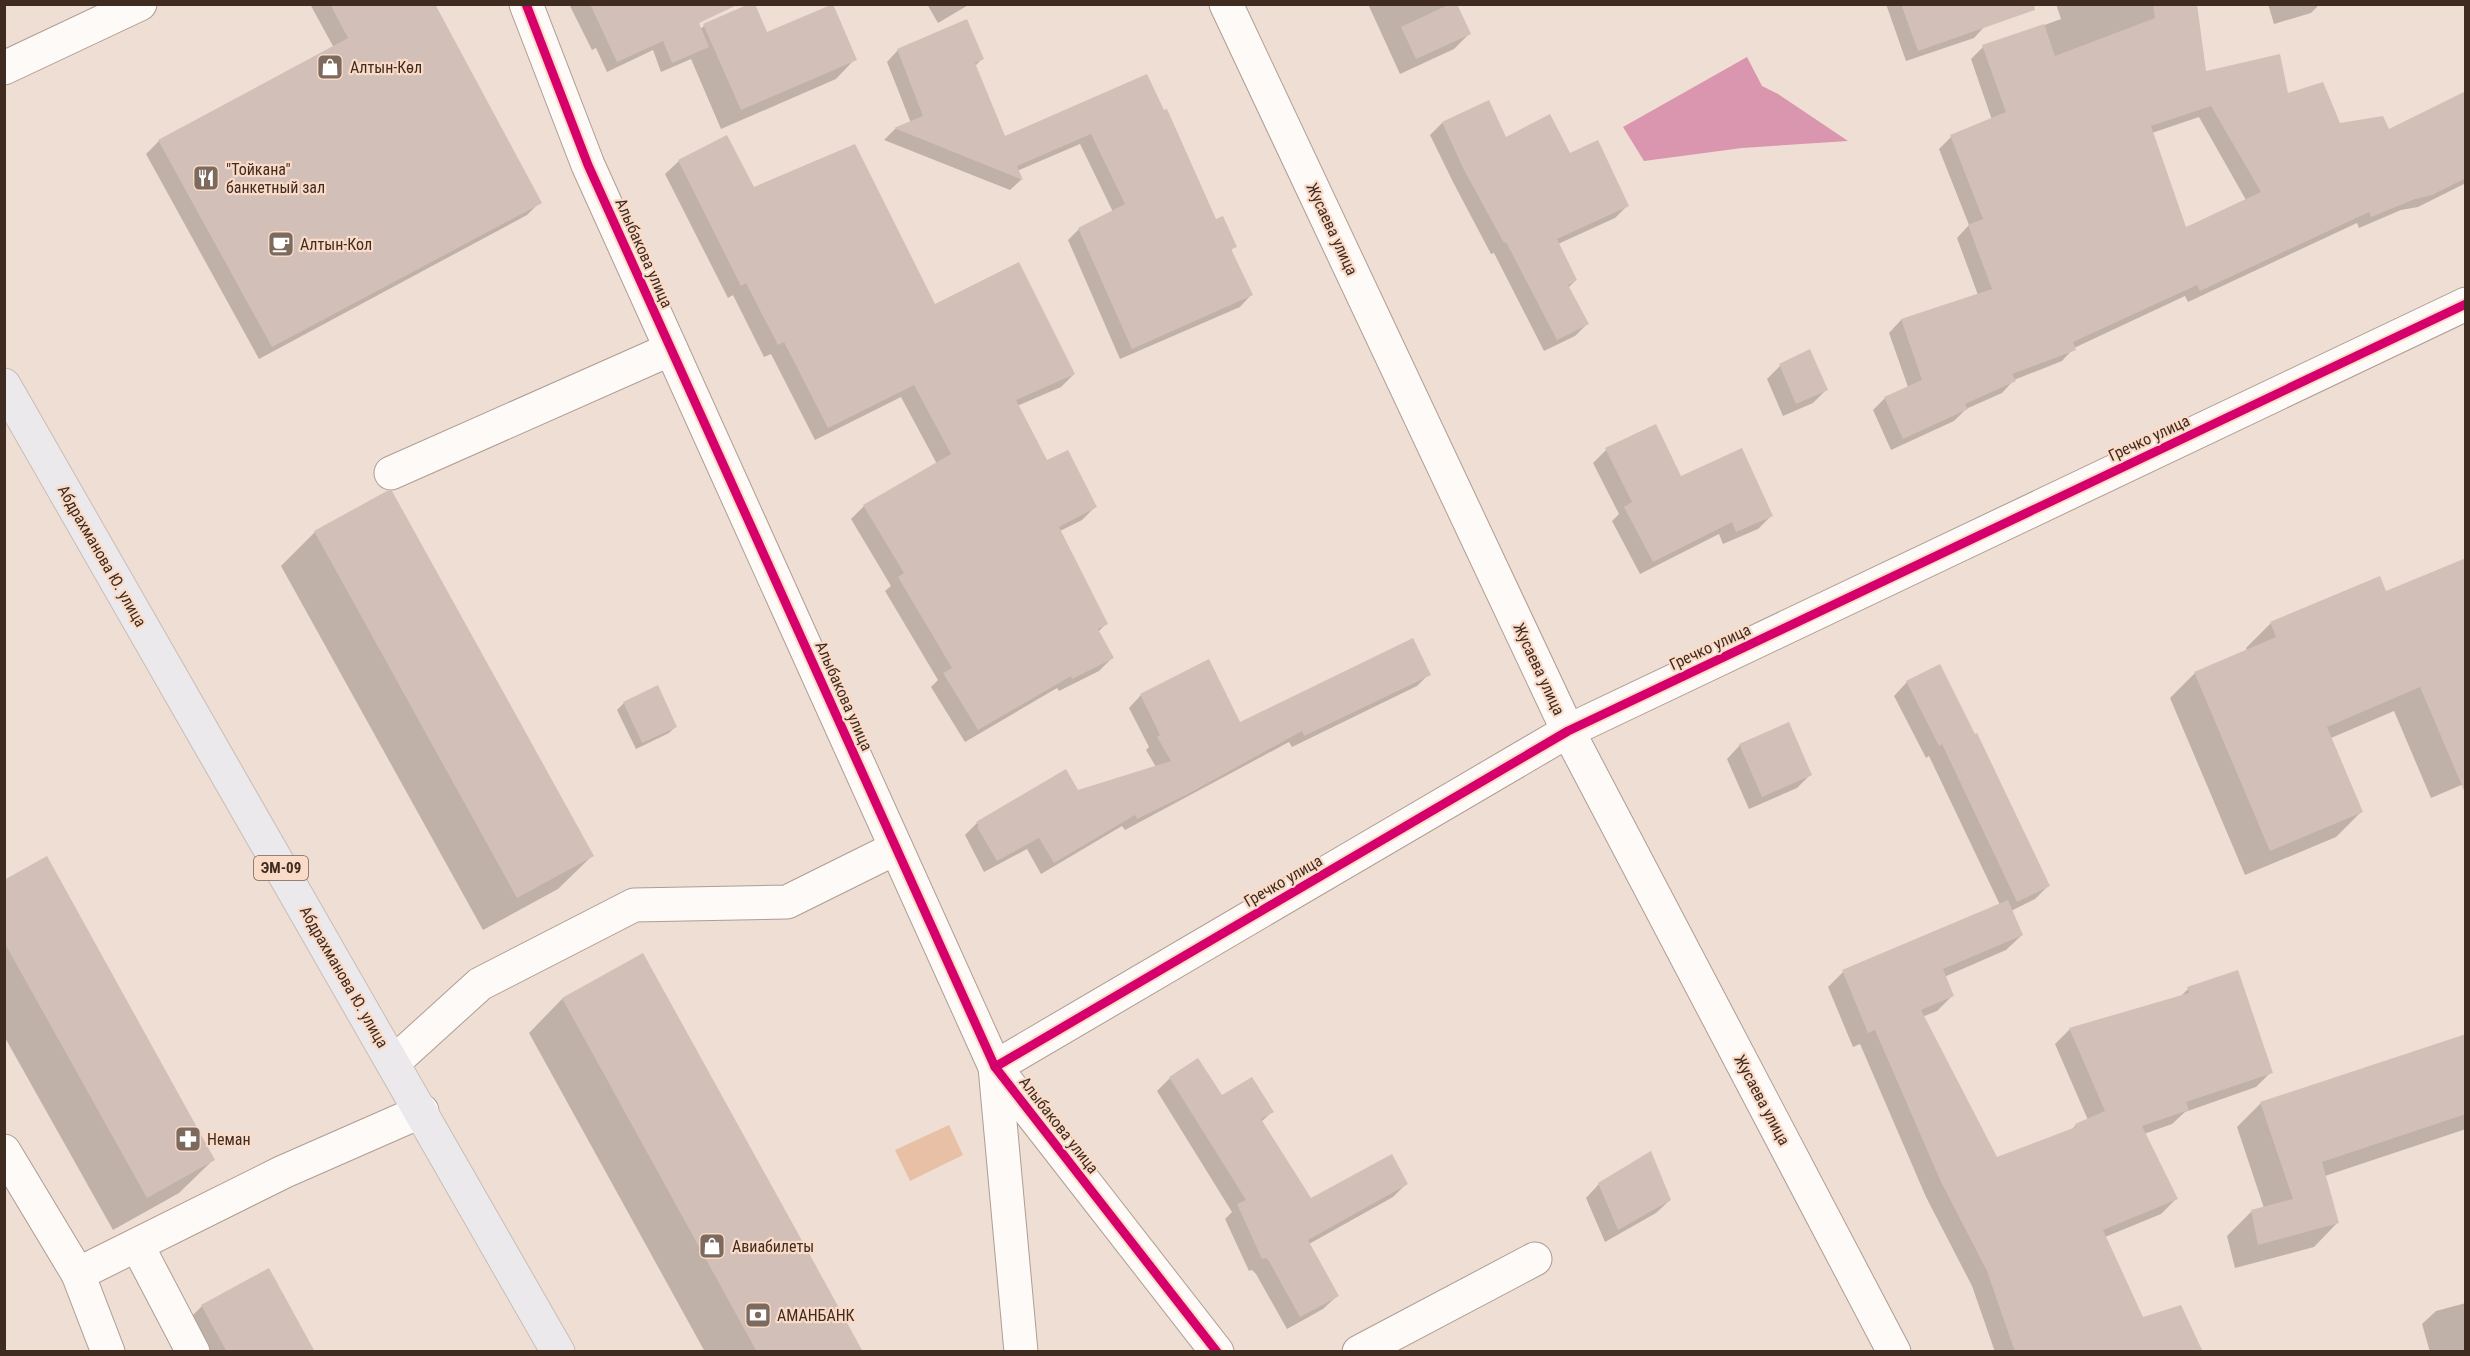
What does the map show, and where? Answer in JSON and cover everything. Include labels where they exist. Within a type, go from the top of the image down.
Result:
[{"type":"highway","name":"Абдрахманова Ю. улица","points":[[4,385],[558,1352]]},
{"type":"street","points":[[4,68],[140,4]]},
{"type":"street","name":"Алыбакова улица","points":[[526,4],[588,165],[995,1067],[1217,1352]]},
{"type":"street","name":"Жусаева улица","points":[[1226,4],[1568,731],[1894,1352]]},
{"type":"street","name":"Гречко улица","points":[[995,1067],[1568,731],[2466,304]]},
{"type":"street","points":[[391,473],[671,349]]},
{"type":"street","points":[[393,1063],[480,984],[634,905],[787,902],[896,848]]},
{"type":"street","points":[[995,1067],[1021,1352]]},
{"type":"street","points":[[78,1274],[283,1172],[422,1111]]},
{"type":"street","points":[[4,1151],[78,1274],[108,1352]]},
{"type":"street","points":[[137,1245],[193,1352]]},
{"type":"street","points":[[1359,1352],[1535,1259]]},
{"type":"shaded area","points":[[1747,57],[1762,86],[1778,94],[1848,141],[1742,148],[1644,161],[1623,127]]},
{"type":"shaded area","points":[[949,1125],[963,1155],[910,1181],[895,1150]]},
{"type":"building","points":[[330,4],[435,4],[542,203],[272,347],[158,140],[348,38]]},
{"type":"building","points":[[590,4],[739,4],[699,23],[709,47],[672,63],[663,41],[617,62]]},
{"type":"building","points":[[749,4],[755,4],[767,32],[833,4],[857,60],[741,110],[703,24]]},
{"type":"building","points":[[1450,4],[1457,4],[1471,34],[1416,59],[1401,27]]},
{"type":"building","points":[[1901,4],[2034,4],[2035,10],[1918,51]]},
{"type":"building","points":[[2153,4],[2197,4],[2206,71],[2280,54],[2288,93],[2323,82],[2340,123],[2383,116],[2389,129],[2466,91],[2466,178],[2432,195],[2415,199],[2371,217],[2369,212],[2200,291],[2197,285],[2073,342],[2076,350],[2012,374],[2016,381],[1965,404],[1968,409],[1903,439],[1884,397],[1922,380],[1901,319],[1992,289],[1968,225],[1983,219],[1950,135],[2006,112],[1982,45],[2044,24],[2055,56],[2155,18]],"holes":[[[2211,106],[2261,192],[2186,227],[2151,126]]]},
{"type":"building","points":[[967,19],[984,59],[975,63],[1005,136],[1147,74],[1164,110],[1167,109],[1216,219],[1223,216],[1237,247],[1231,249],[1253,295],[1132,349],[1078,228],[1125,204],[1091,134],[1017,166],[1023,180],[894,128],[923,116],[897,49]]},
{"type":"building","points":[[1489,100],[1506,137],[1550,114],[1570,153],[1598,140],[1629,206],[1557,239],[1577,280],[1568,285],[1589,324],[1557,340],[1506,242],[1504,243],[1464,170],[1442,122]]},
{"type":"building","points":[[727,135],[754,187],[855,144],[935,304],[1019,262],[1075,374],[1016,400],[1047,460],[1068,450],[1097,507],[1059,527],[1108,624],[1098,629],[1114,658],[1072,679],[1071,676],[978,730],[943,673],[952,668],[898,577],[904,573],[863,505],[951,454],[914,385],[828,428],[784,342],[778,345],[746,283],[741,286],[678,160]]},
{"type":"building","points":[[1810,349],[1828,390],[1796,404],[1779,364]]},
{"type":"building","points":[[1656,424],[1681,476],[1742,448],[1773,516],[1736,532],[1732,522],[1653,562],[1624,507],[1632,502],[1605,448]]},
{"type":"building","points":[[387,491],[392,491],[594,856],[517,898],[314,531]]},
{"type":"building","points":[[2466,558],[2466,795],[2420,687],[2327,727],[2363,812],[2270,851],[2194,672],[2276,637],[2270,622],[2380,576],[2386,591]]},
{"type":"building","points":[[1413,638],[1431,675],[1304,736],[1302,731],[1188,794],[1137,819],[1135,815],[1054,863],[1039,838],[997,861],[977,827],[979,826],[976,822],[1066,769],[1078,790],[1171,761],[1157,737],[1160,735],[1140,694],[1209,659],[1240,722]]},
{"type":"building","points":[[1940,664],[1975,734],[1977,733],[2050,886],[2017,902],[1942,744],[1939,746],[1906,681]]},
{"type":"building","points":[[658,685],[677,727],[642,743],[623,702]]},
{"type":"building","points":[[1789,722],[1812,775],[1762,797],[1739,744]]},
{"type":"building","points":[[47,856],[215,1160],[147,1198],[4,942],[4,880]]},
{"type":"building","points":[[2008,900],[2023,935],[1943,969],[1954,996],[1921,1010],[1997,1157],[2076,1127],[2075,1124],[2105,1111],[2069,1028],[2189,993],[2187,987],[2238,970],[2273,1073],[2186,1102],[2189,1110],[2142,1126],[2178,1199],[2103,1230],[2143,1317],[2181,1305],[2203,1352],[2015,1352],[1987,1271],[1941,1182],[1875,1030],[1868,1033],[1842,970]]},
{"type":"building","points":[[643,953],[863,1352],[757,1352],[562,998]]},
{"type":"building","points":[[2466,1034],[2466,1114],[2322,1162],[2339,1223],[2258,1245],[2251,1210],[2293,1199],[2260,1102]]},
{"type":"building","points":[[1198,1058],[1222,1095],[1252,1077],[1274,1112],[1261,1119],[1311,1198],[1392,1154],[1408,1184],[1308,1240],[1339,1296],[1300,1317],[1269,1261],[1266,1258],[1262,1259],[1237,1204],[1246,1200],[1169,1077]]},
{"type":"building","points":[[1651,1151],[1671,1200],[1618,1230],[1598,1183]]},
{"type":"building","points":[[269,1268],[315,1352],[227,1352],[201,1305]]},
{"type":"cycle path","points":[[526,4],[588,165],[995,1067],[1217,1352]]},
{"type":"cycle path","points":[[995,1067],[1568,731],[2466,304]]},
{"type":"place","name":"Алтын-Көл","points":[[330,67]]},
{"type":"place","name":"\"Тойкана\" банкетный зал","points":[[206,178]]},
{"type":"place","name":"Алтын-Кол","points":[[281,244]]},
{"type":"place","name":"Неман","points":[[188,1139]]},
{"type":"place","name":"Авиабилеты","points":[[712,1246]]},
{"type":"place","name":"АМАНБАНК","points":[[758,1315]]}]
